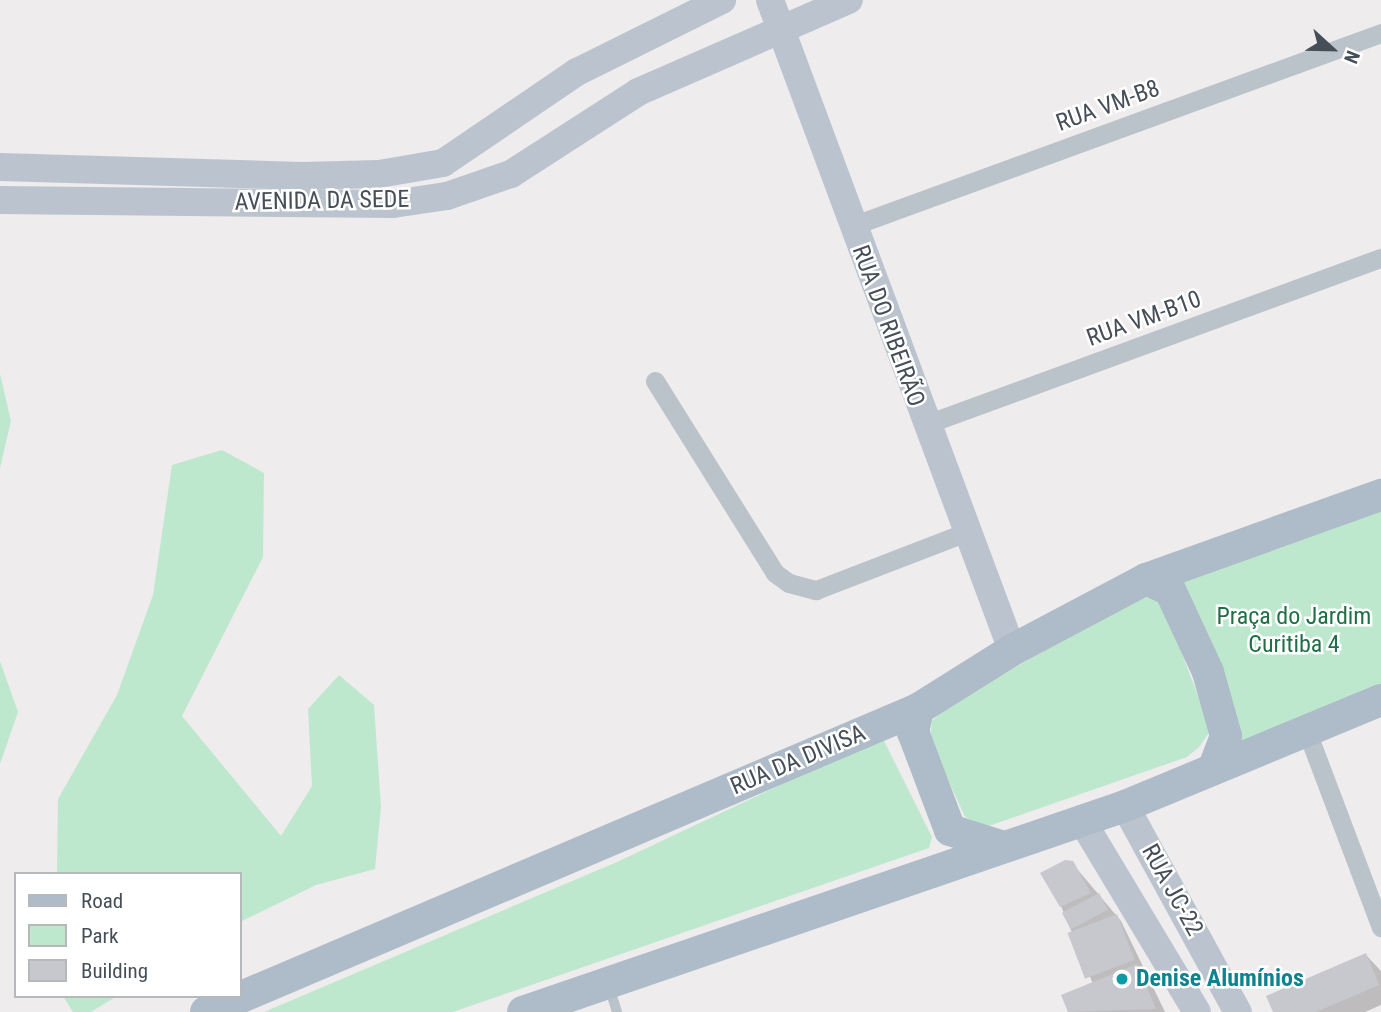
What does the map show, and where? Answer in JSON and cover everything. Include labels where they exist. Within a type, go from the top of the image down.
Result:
[{"type":"main road","name":"RUA DA DIVISA","points":[[242,997],[918,709],[1012,650],[1146,579],[1381,495]]},
{"type":"main road","points":[[1146,579],[1170,590],[1208,672],[1226,736],[1215,765]]},
{"type":"main road","points":[[523,1012],[612,998],[1000,846],[1125,806],[1215,765],[1381,700]]},
{"type":"main road","points":[[918,709],[913,732],[950,830],[1000,846]]},
{"type":"main road","name":"RUA DA DIVISA","points":[[206,1012],[239,998]]},
{"type":"street","name":"AVENIDA DA SEDE","points":[[0,167],[302,176],[379,174],[443,163],[577,72],[722,0]]},
{"type":"street","name":"AVENIDA DA SEDE","points":[[0,200],[393,204],[447,195],[511,174],[638,92],[773,13],[849,0]]},
{"type":"street","name":"RUA DO RIBEIRÃO","points":[[773,13],[925,425],[1012,650]]},
{"type":"street","name":"RUA VM-B8","points":[[852,226],[1381,33]]},
{"type":"street","name":"RUA VM-B10","points":[[925,425],[1381,258]]},
{"type":"street","points":[[655,381],[775,573],[802,590],[816,590],[966,532]]},
{"type":"street","points":[[1306,729],[1381,927]]},
{"type":"street","name":"RUA JC-22","points":[[1125,806],[1238,1012]]},
{"type":"street","name":"RUA JC-22","points":[[1081,819],[1197,1012]]},
{"type":"green space","points":[[0,374],[11,421],[0,468]]},
{"type":"green space","points":[[222,450],[264,473],[263,557],[182,716],[281,836],[312,786],[308,709],[339,675],[374,705],[381,807],[375,869],[316,885],[242,921],[242,872],[57,872],[58,799],[117,695],[153,595],[172,465]]},
{"type":"green space","name":"Praça do Jardim Curitiba 4","points":[[1381,507],[1381,691],[1229,749],[1172,582]]},
{"type":"green space","points":[[1140,596],[1157,599],[1168,617],[1211,730],[1199,747],[1187,757],[986,827],[965,817],[930,740],[932,721],[947,706]]},
{"type":"green space","points":[[0,661],[18,712],[0,764]]},
{"type":"green space","points":[[882,737],[932,837],[929,848],[453,1012],[264,1012],[617,862]]},
{"type":"green space","points":[[64,998],[114,998],[91,1012],[73,1012]]},
{"type":"building","points":[[1065,860],[1073,861],[1091,893],[1060,907],[1040,873]]},
{"type":"building","points":[[1099,893],[1108,910],[1071,929],[1062,913]]},
{"type":"building","points":[[1117,914],[1135,960],[1085,979],[1068,933]]},
{"type":"building","points":[[1366,953],[1379,985],[1316,1012],[1273,1012],[1266,996]]},
{"type":"building","name":"Denise Alumínios","points":[[1137,964],[1156,1009],[1068,1012],[1061,995]]},
{"type":"place","name":"Denise Alumínios","points":[[1122,979]]}]
